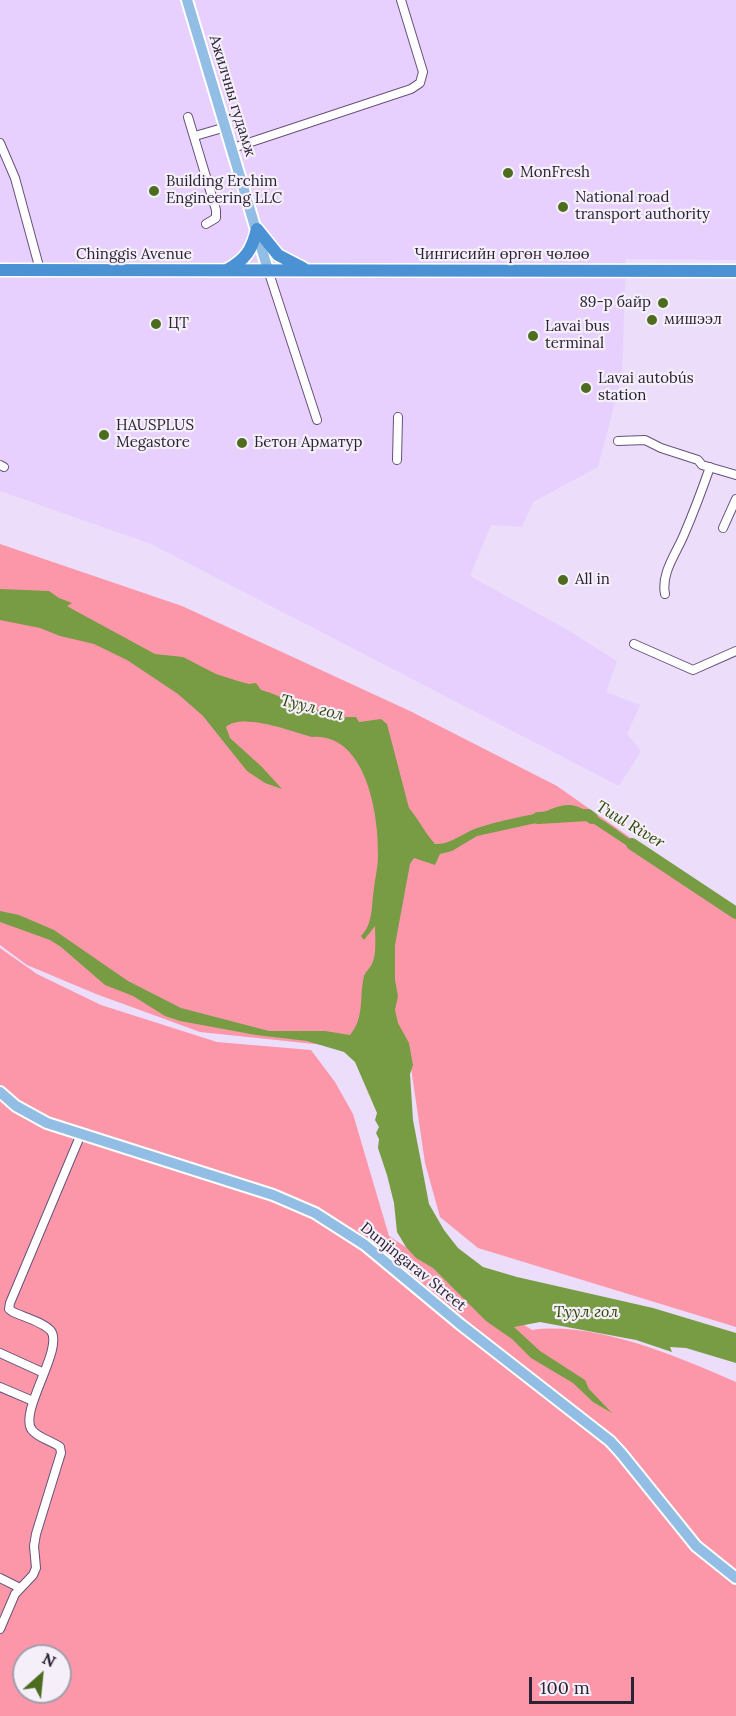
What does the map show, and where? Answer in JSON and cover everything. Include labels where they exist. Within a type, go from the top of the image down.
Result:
[{"type":"highway","points":[[227,270],[240,263],[250,251],[256,230]]},
{"type":"highway","points":[[256,230],[278,255],[309,270]]},
{"type":"highway","name":"Chinggis Avenue","points":[[0,270],[268,270]]},
{"type":"highway","name":"Чингисийн өргөн чөлөө","points":[[268,270],[736,271]]},
{"type":"main road","name":"Ажилчны гудамж","points":[[187,0],[268,270]]},
{"type":"main road","name":"Dunjingarav Street","points":[[0,1092],[16,1106],[47,1123],[273,1195],[315,1213],[347,1232],[610,1442],[696,1546],[736,1578]]},
{"type":"street","points":[[233,148],[411,89],[420,83],[423,72],[401,0]]},
{"type":"street","points":[[188,117],[216,210],[216,218],[206,224]]},
{"type":"street","points":[[195,136],[226,127]]},
{"type":"street","points":[[0,143],[15,178],[40,270]]},
{"type":"street","points":[[268,270],[317,420]]},
{"type":"street","points":[[397,460],[398,417]]},
{"type":"street","points":[[618,441],[645,440],[661,448],[698,460],[702,465],[736,475]]},
{"type":"street","points":[[665,594],[664,587],[670,564],[710,467]]},
{"type":"street","points":[[723,528],[736,499]]},
{"type":"street","points":[[634,644],[693,670],[736,651]]},
{"type":"street","points":[[0,1629],[15,1594],[33,1575],[36,1568],[34,1546],[36,1534],[61,1453],[60,1447],[32,1430],[30,1425],[33,1401],[54,1342],[51,1332],[46,1327],[9,1309],[81,1134]]},
{"type":"street","points":[[0,1353],[44,1373]]},
{"type":"street","points":[[0,1387],[33,1401]]},
{"type":"street","points":[[0,1578],[20,1588]]},
{"type":"shaded area","points":[[0,0],[736,0],[736,260],[626,259],[622,375],[598,467],[533,502],[522,527],[491,525],[470,576],[566,629],[617,661],[606,692],[640,705],[627,734],[641,751],[619,786],[151,544],[0,491]]},
{"type":"shaded area","points":[[0,544],[182,606],[410,711],[557,786],[736,912],[736,1327],[478,1248],[440,1217],[425,1163],[409,1054],[200,1032],[96,994],[27,965],[0,945]]},
{"type":"shaded area","points":[[0,948],[37,974],[101,1005],[217,1042],[311,1050],[335,1082],[353,1114],[389,1236],[532,1330],[557,1329],[609,1336],[663,1352],[736,1382],[736,1716],[0,1716]]},
{"type":"water","name":"Туул гол","points":[[0,589],[49,591],[72,603],[67,606],[155,654],[183,657],[216,674],[249,684],[256,683],[261,690],[300,706],[325,710],[332,717],[356,717],[359,722],[381,719],[387,724],[409,808],[435,844],[451,841],[472,830],[508,819],[571,805],[598,817],[646,851],[641,855],[591,822],[571,812],[536,823],[477,836],[452,851],[440,854],[435,865],[414,858],[410,864],[395,945],[395,980],[398,996],[395,1010],[398,1023],[409,1043],[413,1065],[410,1074],[413,1120],[429,1204],[458,1248],[483,1267],[653,1308],[736,1333],[736,1363],[686,1348],[670,1347],[672,1352],[636,1340],[540,1322],[514,1327],[540,1351],[585,1380],[589,1389],[612,1413],[593,1402],[573,1383],[531,1358],[512,1339],[486,1321],[433,1268],[416,1258],[406,1247],[397,1232],[394,1203],[378,1148],[379,1139],[376,1133],[379,1127],[375,1120],[377,1113],[355,1062],[344,1052],[307,1041],[256,1035],[180,1021],[165,1016],[133,996],[105,985],[50,940],[0,922],[0,911],[19,915],[54,930],[128,981],[181,1008],[269,1031],[325,1031],[350,1035],[360,1014],[364,976],[375,955],[375,926],[364,940],[361,936],[370,920],[378,864],[378,840],[372,800],[366,780],[346,748],[331,739],[312,737],[268,724],[244,722],[226,727],[230,738],[282,789],[265,783],[247,771],[203,716],[178,694],[127,660],[94,644],[60,636],[40,628],[0,620]]},
{"type":"waterway","name":"Tuul River","points":[[538,818],[588,815],[592,818]]},
{"type":"waterway","name":"Tuul River","points":[[632,844],[736,913]]},
{"type":"place","name":"MonFresh","points":[[508,173]]},
{"type":"place","name":"Building Erchim Engineering LLC","points":[[154,191]]},
{"type":"place","name":"National road transport authority","points":[[563,207]]},
{"type":"place","name":"89-р байр","points":[[663,303]]},
{"type":"place","name":"мишээл","points":[[652,320]]},
{"type":"place","name":"ЦТ","points":[[156,324]]},
{"type":"place","name":"Lavai bus terminal","points":[[533,336]]},
{"type":"place","name":"Lavai autobús station","points":[[586,388]]},
{"type":"place","name":"HAUSPLUS Megastore","points":[[104,435]]},
{"type":"place","name":"Бетон Арматур","points":[[242,443]]},
{"type":"place","name":"All in","points":[[563,580]]}]
